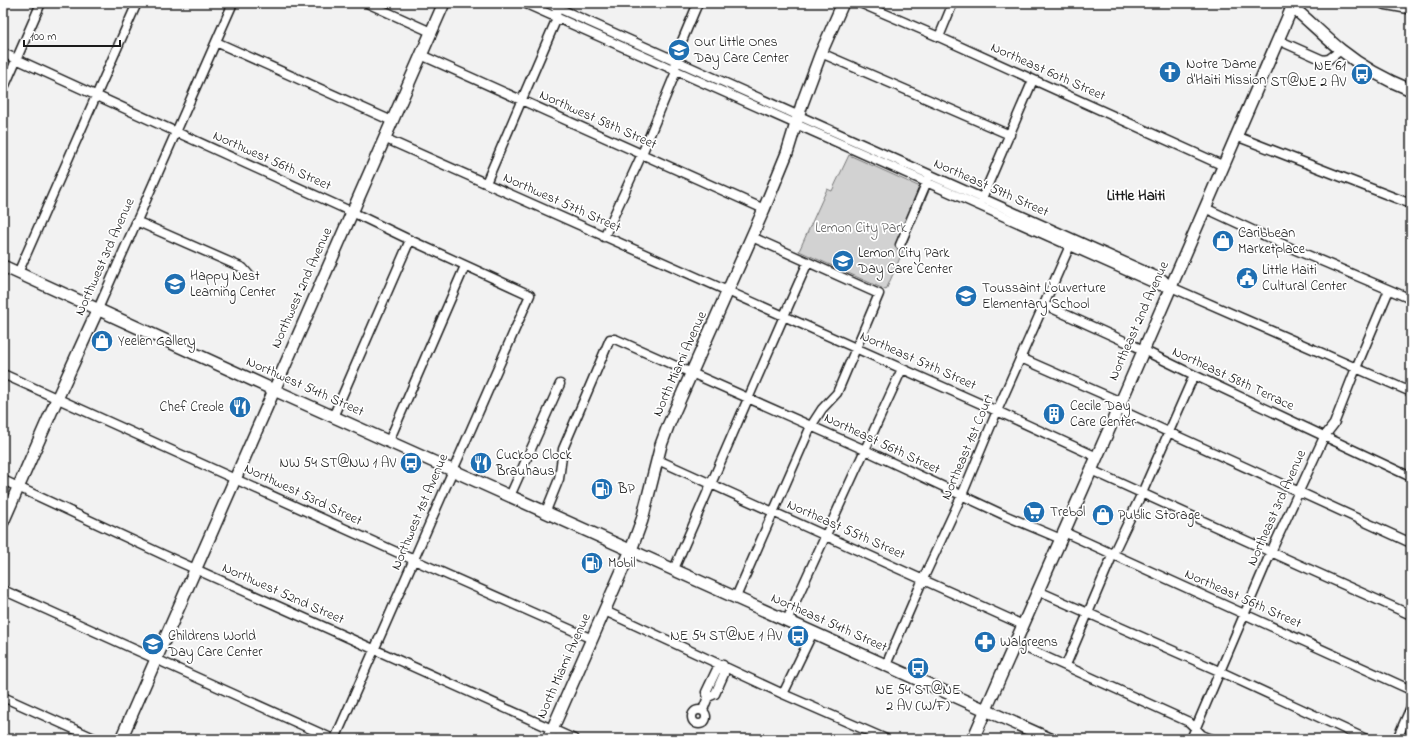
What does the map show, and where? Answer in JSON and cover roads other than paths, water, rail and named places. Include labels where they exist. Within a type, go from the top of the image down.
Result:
[{"type":"main road","name":"Northwest 2nd Avenue","points":[[121,739],[444,3]]},
{"type":"main road","name":"North Miami Avenue","points":[[550,734],[631,550],[642,520],[661,445],[668,426],[764,209],[787,153],[821,53],[843,3]]},
{"type":"main road","points":[[1384,3],[1411,8]]},
{"type":"main road","points":[[1291,4],[1341,50],[1375,74],[1411,90]]},
{"type":"main road","name":"Northeast 2nd Avenue","points":[[973,739],[1224,166],[1278,40],[1291,4]]},
{"type":"main road","name":"Northwest 54th Street","points":[[3,266],[274,390],[596,534]]},
{"type":"main road","name":"Northwest 3rd Avenue","points":[[3,522],[98,309]]},
{"type":"main road","name":"Northeast 54th Street","points":[[596,534],[1050,739]]},
{"type":"street","points":[[3,90],[41,3]]},
{"type":"street","points":[[18,273],[137,3]]},
{"type":"street","name":"Northwest 3rd Avenue","points":[[98,309],[233,3]]},
{"type":"street","points":[[367,3],[431,32]]},
{"type":"street","points":[[524,3],[676,70],[798,120]]},
{"type":"street","points":[[604,237],[642,154],[676,70],[674,60],[698,3]]},
{"type":"street","name":"Northeast 60th Street","points":[[860,3],[939,37],[1224,166]]},
{"type":"street","points":[[939,37],[953,3]]},
{"type":"street","points":[[486,183],[557,18],[552,4]]},
{"type":"street","points":[[552,4],[674,60],[798,120]]},
{"type":"street","points":[[1278,40],[1323,60],[1329,59],[1341,50]]},
{"type":"street","points":[[216,42],[392,121]]},
{"type":"street","name":"Northwest 56th Street","points":[[3,53],[530,295]]},
{"type":"street","points":[[821,53],[1010,135]]},
{"type":"street","name":"Northwest 58th Street","points":[[421,55],[764,209]]},
{"type":"street","points":[[981,202],[1033,80]]},
{"type":"street","name":"Northeast 59th Street","points":[[798,120],[1072,243],[1160,286],[1171,287],[1411,392]]},
{"type":"street","points":[[1236,136],[1411,204]]},
{"type":"street","name":"Northwest 57th Street","points":[[384,138],[728,292]]},
{"type":"street","points":[[900,244],[928,179]]},
{"type":"street","points":[[1205,208],[1411,299]]},
{"type":"street","points":[[136,222],[243,268],[250,276]]},
{"type":"street","points":[[736,597],[811,426],[822,409],[837,393],[879,294],[752,237]]},
{"type":"street","points":[[333,416],[410,240]]},
{"type":"street","name":"Northeast 1st Court","points":[[886,665],[923,579],[962,495],[997,410],[1072,243]]},
{"type":"street","points":[[674,569],[808,262]]},
{"type":"street","points":[[389,441],[465,266]]},
{"type":"street","name":"Northeast 3rd Avenue","points":[[1190,739],[1271,552],[1324,436],[1334,424],[1389,290]]},
{"type":"street","name":"Northeast 57th Street","points":[[728,292],[997,410],[1097,457]]},
{"type":"street","name":"Northwest 1st Avenue","points":[[334,739],[530,295]]},
{"type":"street","name":"Northeast 58th Terrace","points":[[1045,305],[1411,477]]},
{"type":"street","points":[[546,511],[559,479],[563,449],[610,339],[615,339],[692,373]]},
{"type":"street","points":[[1021,358],[1168,432],[1411,542]]},
{"type":"street","points":[[787,620],[827,536],[902,369]]},
{"type":"street","name":"Northeast 56th Street","points":[[692,373],[962,495],[1113,554],[1411,690]]},
{"type":"street","name":"Northwest 53rd Street","points":[[3,374],[592,640]]},
{"type":"street","points":[[1066,665],[1113,554],[1142,493],[1194,375]]},
{"type":"street","points":[[510,496],[560,384]]},
{"type":"street","name":"Northeast 55th Street","points":[[658,460],[1023,625]]},
{"type":"street","points":[[1091,470],[1411,614]]},
{"type":"street","name":"Northwest 52nd Street","points":[[3,480],[374,649],[550,734],[574,739]]},
{"type":"street","points":[[3,590],[334,739]]},
{"type":"street","points":[[1038,591],[1219,671],[1366,739]]},
{"type":"street","points":[[605,611],[784,694],[886,739]]},
{"type":"street","points":[[784,694],[813,632]]},
{"type":"street","points":[[1015,643],[1189,722],[1202,734],[1212,739]]},
{"type":"street","points":[[702,710],[708,697],[706,692],[716,671],[723,666]]},
{"type":"street","points":[[3,697],[96,739]]},
{"type":"street","points":[[1397,739],[1411,707]]},
{"type":"place","name":"Our Little Ones Day Care Center","points":[[679,50]]},
{"type":"place","name":"Notre Dame d'Haiti Mission","points":[[1170,72]]},
{"type":"place","name":"NE 61 ST@NE 2 AV","points":[[1362,74]]},
{"type":"place","name":"Caribbean Marketplace","points":[[1223,241]]},
{"type":"place","name":"Lemon City Park Day Care Center","points":[[843,261]]},
{"type":"place","name":"Little Haiti Cultural Center","points":[[1247,278]]},
{"type":"place","name":"Happy Nest Learning Center","points":[[175,284]]},
{"type":"place","name":"Toussaint L'ouverture Elementary School","points":[[966,296]]},
{"type":"place","name":"Yeelen Gallery","points":[[102,341]]},
{"type":"place","name":"Chef Creole","points":[[240,407]]},
{"type":"place","name":"Cecile Day Care Center","points":[[1054,414]]},
{"type":"place","name":"NW 54 ST@NW 1 AV","points":[[411,463]]},
{"type":"place","name":"Cuckoo Clock Brauhaus","points":[[481,463]]},
{"type":"place","name":"BP","points":[[602,489]]},
{"type":"place","name":"Trebol","points":[[1034,512]]},
{"type":"place","name":"Public Storage","points":[[1103,515]]},
{"type":"place","name":"Mobil","points":[[592,563]]},
{"type":"place","name":"NE 54 ST@NE 1 AV","points":[[798,636]]},
{"type":"place","name":"Walgreens","points":[[985,642]]},
{"type":"place","name":"Childrens World Day Care Center","points":[[153,644]]},
{"type":"place","name":"NE 54 ST@NE 2 AV (W/F)","points":[[918,668]]},
{"type":"district","name":"Little Haiti","points":[[1136,196]]},
{"type":"park label","name":"Lemon City Park","points":[[861,228]]}]
